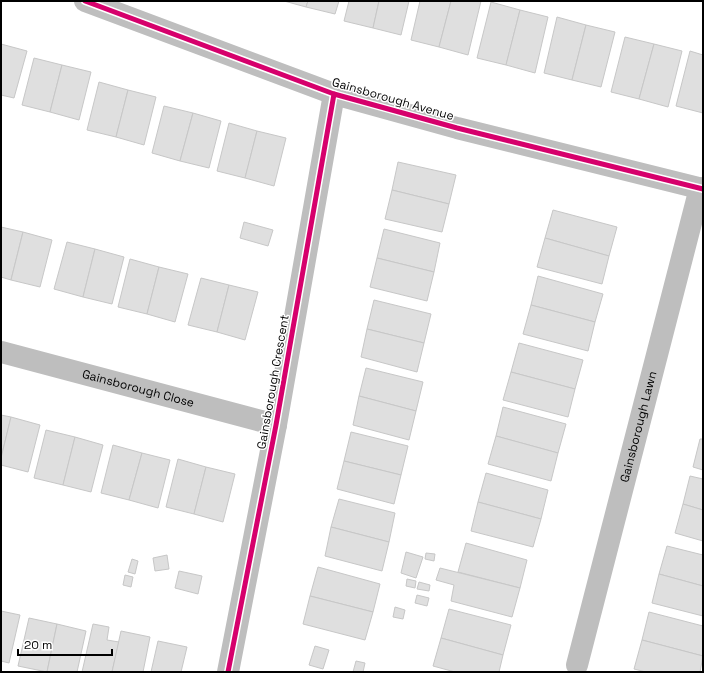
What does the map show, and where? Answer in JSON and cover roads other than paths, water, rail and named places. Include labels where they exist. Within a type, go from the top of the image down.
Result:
[{"type":"street","name":"Gainsborough Avenue","points":[[86,1],[334,94],[457,128],[701,188]]},
{"type":"street","name":"Gainsborough Crescent","points":[[228,672],[276,425],[334,94]]},
{"type":"street","name":"Gainsborough Lawn","points":[[577,665],[701,188]]},
{"type":"street","name":"Gainsborough Close","points":[[1,352],[276,425]]}]
